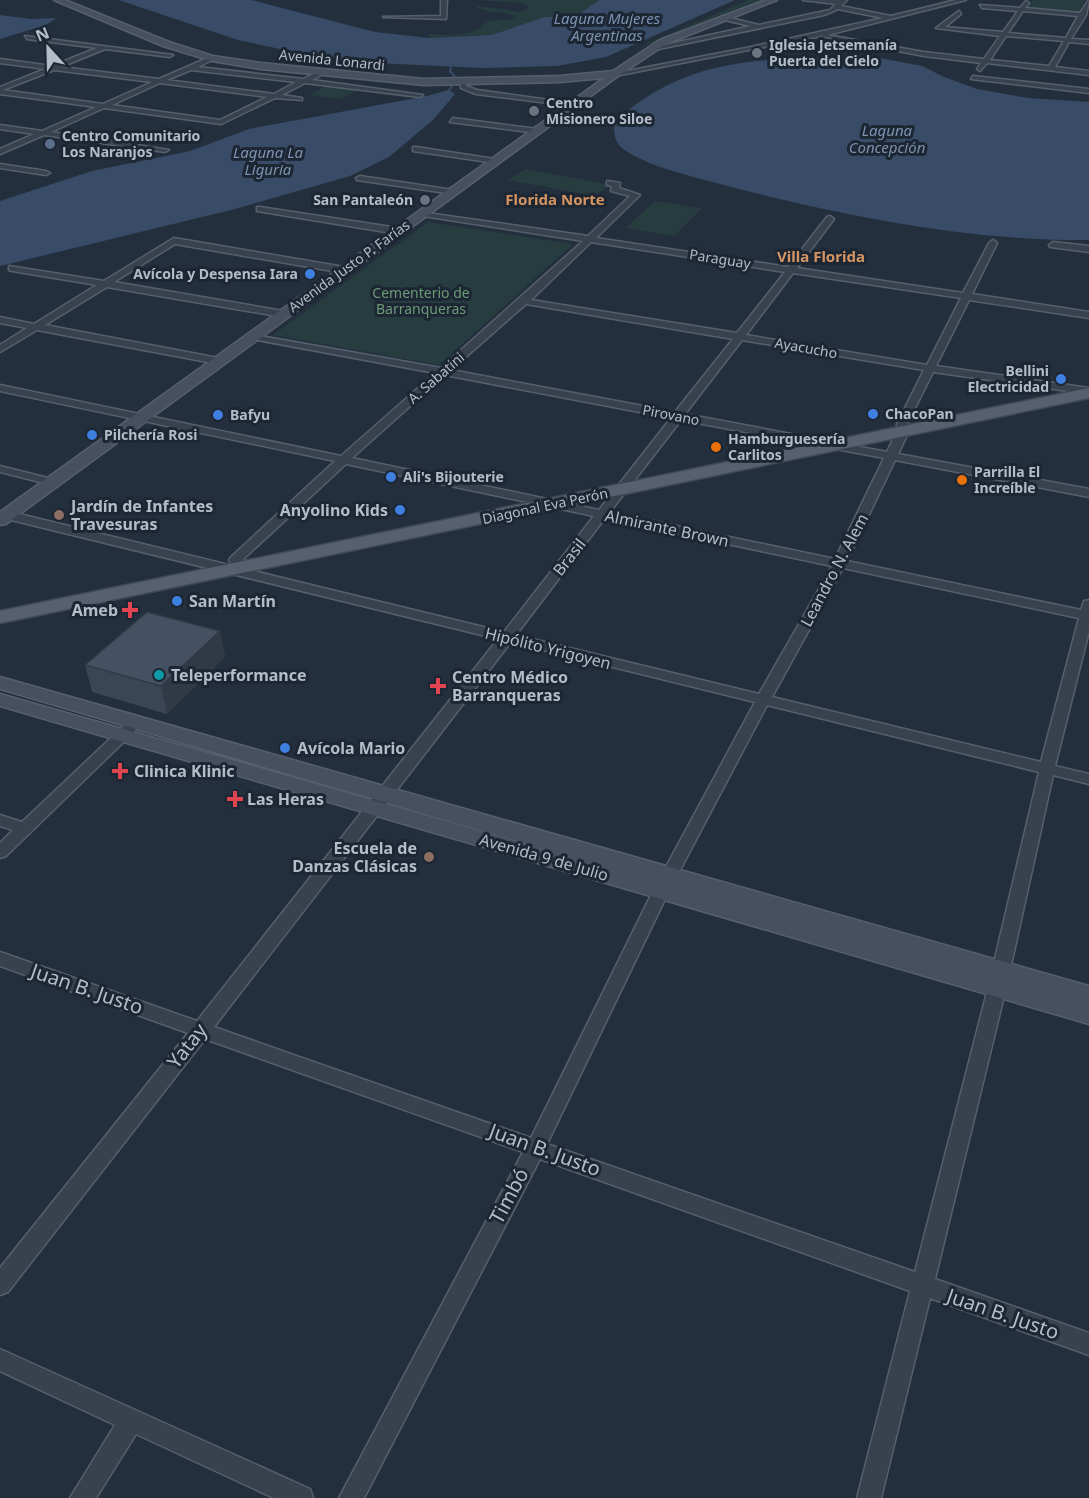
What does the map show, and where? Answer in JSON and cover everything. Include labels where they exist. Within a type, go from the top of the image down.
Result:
[{"type":"main road","name":"Diagonal Eva Perón","points":[[0,617],[531,500],[838,446],[902,428],[1089,386]]},
{"type":"main road","name":"Diagonal Eva Perón","points":[[0,607],[208,565],[235,565],[551,504],[815,441],[902,428],[1089,392]]},
{"type":"street","name":"Avenida Lonardi","points":[[58,0],[166,44],[212,58],[321,74],[396,81],[463,82],[560,79],[615,74]]},
{"type":"street","points":[[386,17],[444,18],[444,0]]},
{"type":"street","name":"Avenida Justo P. Farías","points":[[3,518],[615,74],[663,42],[773,0]]},
{"type":"street","points":[[806,0],[840,4],[892,18]]},
{"type":"street","points":[[615,74],[701,60],[805,38],[963,0]]},
{"type":"street","points":[[1028,0],[973,78],[1089,91]]},
{"type":"street","points":[[1051,69],[1089,2]]},
{"type":"street","points":[[654,48],[824,13],[840,4]]},
{"type":"street","points":[[982,6],[1083,15]]},
{"type":"street","points":[[959,13],[939,28],[1089,42]]},
{"type":"street","points":[[722,18],[771,30]]},
{"type":"street","points":[[783,32],[805,38]]},
{"type":"street","points":[[818,35],[924,54],[1089,73]]},
{"type":"street","points":[[27,38],[170,55]]},
{"type":"street","points":[[133,50],[166,44]]},
{"type":"street","points":[[0,91],[104,46]]},
{"type":"street","points":[[0,152],[212,58]]},
{"type":"street","points":[[0,61],[300,99]]},
{"type":"street","points":[[191,68],[420,94]]},
{"type":"street","points":[[0,91],[221,122],[321,74]]},
{"type":"street","points":[[463,82],[462,87],[476,92],[574,104]]},
{"type":"street","points":[[453,120],[537,131]]},
{"type":"street","points":[[0,126],[165,150]]},
{"type":"street","points":[[416,149],[495,161]]},
{"type":"street","points":[[0,166],[46,173]]},
{"type":"street","points":[[360,178],[453,192]]},
{"type":"street","name":"A. Sabatini","points":[[235,565],[343,460],[523,301],[636,195],[614,189],[617,185],[610,183]]},
{"type":"street","points":[[260,209],[398,231]]},
{"type":"street","name":"Paraguay","points":[[423,214],[1089,315]]},
{"type":"street","name":"Brasil","points":[[379,801],[830,219]]},
{"type":"street","points":[[0,349],[174,241],[344,270]]},
{"type":"street","name":"Leandro N. Alem","points":[[665,884],[763,700],[839,564],[929,368],[993,243]]},
{"type":"street","points":[[1053,245],[1089,249]]},
{"type":"street","points":[[12,268],[283,314]]},
{"type":"street","name":"Ayacucho","points":[[523,301],[1089,392]]},
{"type":"street","points":[[0,320],[218,361]]},
{"type":"street","name":"Pirovano","points":[[252,336],[1089,493]]},
{"type":"street","name":"Almirante Brown","points":[[0,388],[839,564],[1088,612]]},
{"type":"street","points":[[0,469],[52,482]]},
{"type":"street","points":[[3,518],[208,565]]},
{"type":"street","name":"Hipólito Yrigoyen","points":[[235,565],[506,638],[1089,779]]},
{"type":"street","points":[[869,1498],[999,979],[1047,769],[1088,612]]},
{"type":"street","name":"Avenida 9 de Julio","points":[[0,683],[129,729]]},
{"type":"street","name":"Avenida 9 de Julio","points":[[0,700],[129,729],[999,979],[1089,996]]},
{"type":"street","points":[[0,852],[129,729]]},
{"type":"street","name":"Yatay","points":[[0,1285],[379,801]]},
{"type":"street","points":[[0,820],[26,828]]},
{"type":"street","name":"Timbó","points":[[351,1498],[536,1147],[665,884]]},
{"type":"street","name":"Juan B. Justo","points":[[0,959],[1089,1344]]},
{"type":"street","name":"Avenida 9 de Julio","points":[[999,979],[1089,1014]]},
{"type":"street","points":[[0,1360],[301,1498]]},
{"type":"street","points":[[82,1498],[132,1420]]},
{"type":"green space","points":[[478,0],[599,0],[575,17],[544,17],[492,35],[429,38],[428,34],[468,33],[481,27],[486,21],[511,20],[516,17],[507,13],[486,11],[476,7],[478,6],[521,12],[529,7],[521,3]]},
{"type":"green space","points":[[749,0],[766,0],[654,43],[642,45]]},
{"type":"green space","points":[[1033,0],[1086,0],[1078,14],[1027,9]]},
{"type":"green space","points":[[326,86],[358,90],[342,99],[309,95]]},
{"type":"green space","points":[[526,169],[611,185],[594,196],[508,180]]},
{"type":"green space","points":[[655,201],[702,208],[674,236],[625,228]]},
{"type":"green space","name":"Cementerio de Barranqueras","points":[[428,222],[573,244],[439,365],[273,335]]},
{"type":"water","name":"Laguna Mujeres Argentinas","points":[[119,0],[251,0],[375,32],[429,38],[492,35],[544,17],[575,17],[599,0],[735,0],[606,57],[557,66],[483,68],[355,62],[299,53],[238,40]]},
{"type":"water","points":[[0,15],[31,19],[56,18],[46,25],[0,39]]},
{"type":"water","name":"Laguna Concepción","points":[[874,57],[922,66],[977,89],[1028,98],[1089,102],[1089,240],[1042,239],[949,231],[810,206],[669,170],[643,160],[622,148],[614,133],[614,123],[643,100],[673,83],[704,71],[770,60]]},
{"type":"water","name":"Laguna La Liguria","points":[[449,90],[455,94],[433,120],[389,157],[350,176],[235,209],[0,266],[0,201],[92,171],[190,151],[249,129]]},
{"type":"building","points":[[147,612],[220,631],[161,686],[85,665]]},
{"type":"waterway","points":[[451,67],[450,71],[457,79]]},
{"type":"waterway","points":[[449,90],[453,85]]},
{"type":"place","name":"Iglesia Jetsemanía Puerta del Cielo","points":[[757,53]]},
{"type":"place","name":"Centro Misionero Siloe","points":[[534,111]]},
{"type":"place","name":"Centro Comunitario Los Naranjos","points":[[50,144]]},
{"type":"place","name":"San Pantaleón","points":[[425,200]]},
{"type":"place","name":"Avícola y Despensa Iara","points":[[310,274]]},
{"type":"place","name":"Bellini Electricidad","points":[[1061,379]]},
{"type":"place","name":"ChacoPan","points":[[873,414]]},
{"type":"place","name":"Bafyu","points":[[218,415]]},
{"type":"place","name":"Pilchería Rosi","points":[[92,435]]},
{"type":"place","name":"Hamburguesería Carlitos","points":[[716,447]]},
{"type":"place","name":"Ali's Bijouterie","points":[[391,477]]},
{"type":"place","name":"Parrilla El Increíble","points":[[962,480]]},
{"type":"place","name":"Anyolino Kids","points":[[400,510]]},
{"type":"place","name":"Jardín de Infantes Travesuras","points":[[59,515]]},
{"type":"place","name":"San Martín","points":[[177,601]]},
{"type":"place","name":"Ameb","points":[[130,610]]},
{"type":"place","name":"Teleperformance","points":[[159,675]]},
{"type":"place","name":"Centro Médico Barranqueras","points":[[438,686]]},
{"type":"place","name":"Avícola Mario","points":[[285,748]]},
{"type":"place","name":"Clinica Klinic","points":[[120,771]]},
{"type":"place","name":"Las Heras","points":[[235,799]]},
{"type":"place","name":"Escuela de Danzas Clásicas","points":[[429,857]]},
{"type":"district","name":"Florida Norte","points":[[555,200]]},
{"type":"district","name":"Villa Florida","points":[[821,257]]}]
